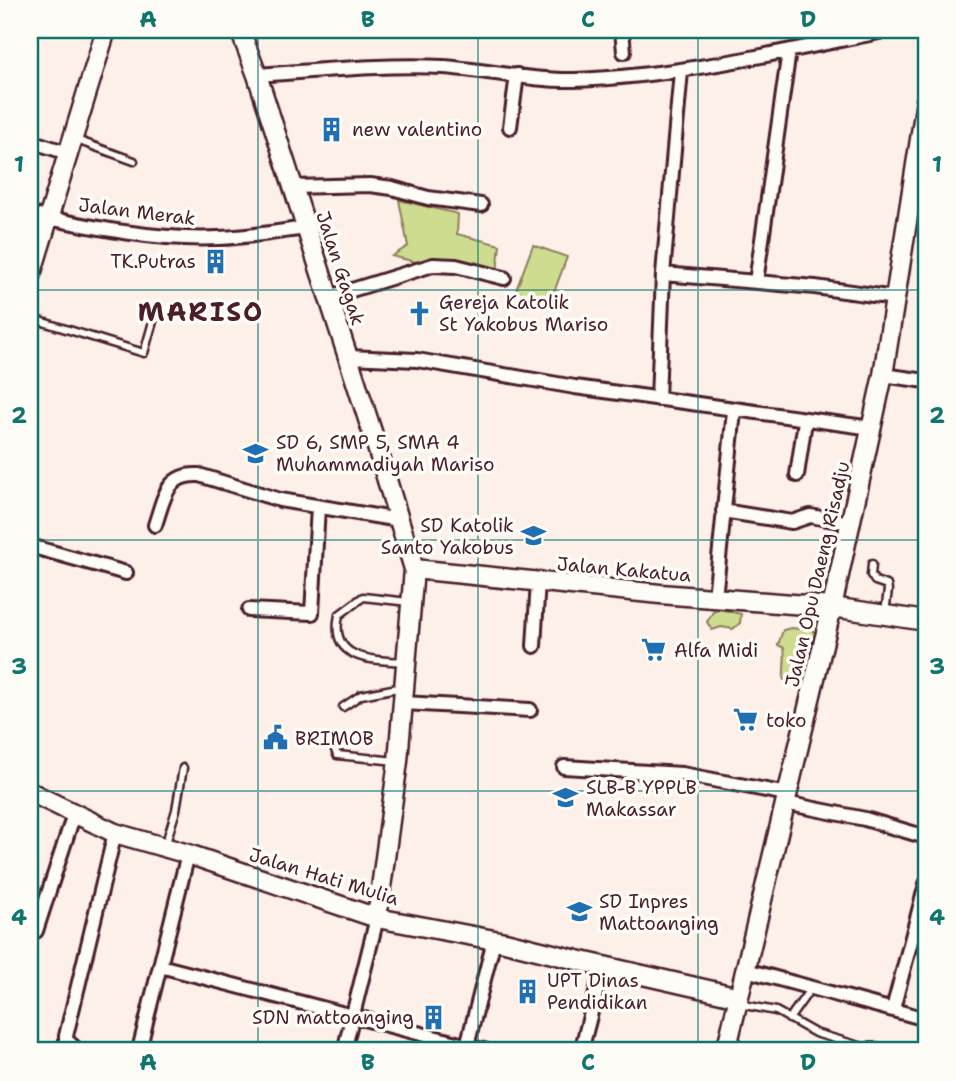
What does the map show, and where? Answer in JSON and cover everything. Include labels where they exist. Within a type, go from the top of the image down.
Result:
[{"type":"main road","points":[[30,275],[106,30]]},
{"type":"main road","name":"Jalan Gagak","points":[[240,30],[329,297],[414,569]]},
{"type":"main road","name":"Jalan Opu Daeng Risadju","points":[[726,1051],[872,428],[883,375],[926,101]]},
{"type":"main road","points":[[377,918],[398,761],[414,569]]},
{"type":"main road","name":"Jalan Kakatua","points":[[414,569],[832,607],[926,621]]},
{"type":"main road","name":"Jalan Hati Mulia","points":[[30,792],[116,833],[377,918],[494,940],[738,1000]]},
{"type":"street","points":[[622,30],[624,52]]},
{"type":"street","points":[[257,75],[439,67],[553,80],[576,80],[681,71],[889,30]]},
{"type":"street","points":[[756,282],[789,51]]},
{"type":"street","points":[[658,399],[663,274],[681,71]]},
{"type":"street","points":[[510,127],[517,75]]},
{"type":"street","points":[[30,141],[70,145]]},
{"type":"street","points":[[292,187],[370,185],[428,198],[481,205]]},
{"type":"street","name":"Jalan Merak","points":[[30,214],[178,238],[218,238],[305,228]]},
{"type":"street","points":[[329,297],[433,265],[456,266],[505,278]]},
{"type":"street","points":[[663,274],[895,298]]},
{"type":"street","points":[[348,357],[417,360],[734,411],[872,428]]},
{"type":"street","points":[[883,375],[926,381]]},
{"type":"street","points":[[715,598],[734,411]]},
{"type":"street","points":[[797,475],[805,421]]},
{"type":"street","points":[[155,525],[169,488],[181,476],[189,475],[199,475],[280,500],[399,520]]},
{"type":"street","points":[[249,610],[312,613],[318,507]]},
{"type":"street","points":[[723,511],[792,522],[810,516],[850,523]]},
{"type":"street","points":[[30,546],[126,573]]},
{"type":"street","points":[[534,646],[538,581]]},
{"type":"street","points":[[404,695],[530,710]]},
{"type":"street","points":[[564,766],[682,774],[786,798],[926,837]]},
{"type":"street","points":[[36,931],[74,814]]},
{"type":"street","points":[[73,1051],[74,1046],[66,1040],[66,1036],[116,833]]},
{"type":"street","points":[[141,1051],[188,855]]},
{"type":"street","points":[[893,1009],[920,936],[926,884]]},
{"type":"street","points":[[344,1051],[377,918]]},
{"type":"street","points":[[467,1046],[494,940]]},
{"type":"street","points":[[160,966],[488,1051]]},
{"type":"street","points":[[581,1051],[603,966]]},
{"type":"street","points":[[746,970],[926,1019]]},
{"type":"lane","points":[[70,145],[134,161]]},
{"type":"lane","points":[[30,318],[144,353],[154,318]]},
{"type":"lane","points":[[872,564],[871,575],[875,580],[887,585],[884,615]]},
{"type":"lane","points":[[407,662],[363,659],[345,649],[336,626],[339,615],[363,597],[411,602]]},
{"type":"lane","points":[[343,707],[361,695],[404,695]]},
{"type":"lane","points":[[335,750],[337,755],[398,761]]},
{"type":"lane","points":[[164,848],[176,810],[183,768]]},
{"type":"lane","points":[[789,1019],[811,988]]},
{"type":"lane","points":[[738,1000],[776,1011],[815,1033],[873,1051]]},
{"type":"green space","points":[[399,200],[458,214],[457,234],[500,245],[496,282],[392,256],[408,246]]},
{"type":"green space","points":[[533,245],[567,257],[551,300],[515,293]]},
{"type":"green space","points":[[719,609],[741,614],[740,623],[733,629],[721,627],[712,630],[707,622],[713,612]]},
{"type":"green space","points":[[783,630],[812,630],[817,635],[809,669],[791,682],[784,680],[784,648],[778,645]]},
{"type":"place","name":"new valentino","points":[[332,129]]},
{"type":"place","name":"TK.Putras","points":[[216,261]]},
{"type":"place","name":"Gereja Katolik St Yakobus Mariso","points":[[419,313]]},
{"type":"place","name":"SD 6, SMP 5, SMA 4 Muhammadiyah Mariso","points":[[256,453]]},
{"type":"place","name":"SD Katolik Santo Yakobus","points":[[534,536]]},
{"type":"place","name":"Alfa Midi","points":[[654,650]]},
{"type":"place","name":"toko","points":[[746,720]]},
{"type":"place","name":"BRIMOB","points":[[275,738]]},
{"type":"place","name":"SLB-B YPPLB Makassar","points":[[566,798]]},
{"type":"place","name":"SD Inpres Mattoanging","points":[[579,912]]},
{"type":"place","name":"UPT Dinas Pendidikan","points":[[527,991]]},
{"type":"place","name":"SDN mattoanging","points":[[434,1017]]},
{"type":"district","name":"MARISO","points":[[201,312]]}]
